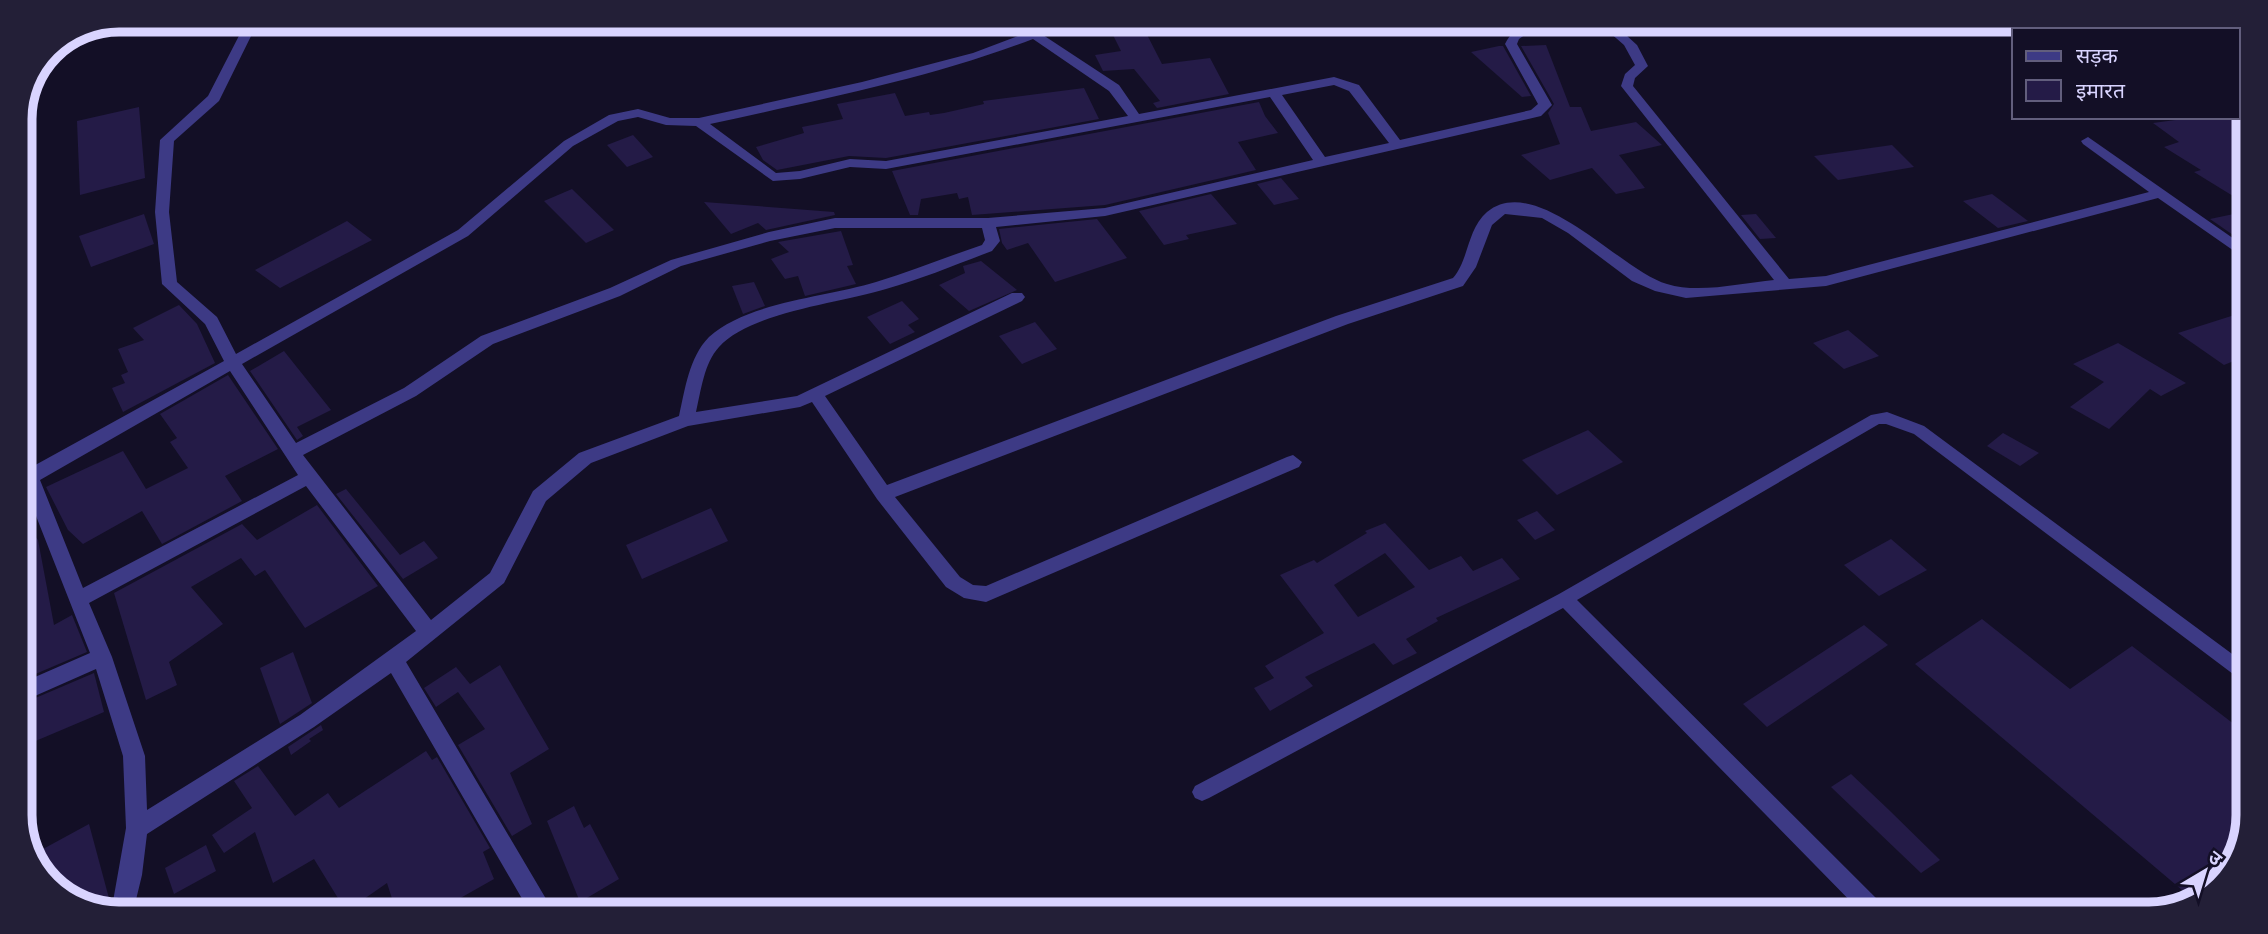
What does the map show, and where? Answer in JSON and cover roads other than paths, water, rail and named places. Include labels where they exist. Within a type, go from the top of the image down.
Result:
[{"type":"street","points":[[247,32],[215,98],[167,140],[162,212],[170,284],[211,321],[233,362],[309,477],[429,633]]},
{"type":"street","points":[[32,476],[463,233],[492,212],[566,145],[604,123],[638,113],[679,123],[699,122],[964,59],[1039,32]]},
{"type":"street","points":[[293,452],[410,392],[487,340],[615,292],[676,263],[769,237],[835,223],[988,223],[1105,212],[1536,113],[1545,108],[1511,44],[1514,37],[1522,32]]},
{"type":"street","points":[[1617,32],[1625,38],[1642,66],[1629,76],[1627,86],[1785,284]]},
{"type":"street","points":[[1034,34],[1114,88],[1136,118]]},
{"type":"street","points":[[699,122],[728,141],[765,174],[783,178],[850,163],[886,165],[1334,81],[1348,83],[1398,146]]},
{"type":"street","points":[[1274,93],[1321,162]]},
{"type":"street","points":[[2088,141],[2236,247]]},
{"type":"street","points":[[883,494],[1342,320],[1458,282],[1469,272],[1485,224],[1493,214],[1505,209],[1527,209],[1570,225],[1621,268],[1665,291],[1686,293],[1826,281],[2161,193]]},
{"type":"street","points":[[686,420],[702,359],[715,341],[730,331],[800,306],[868,289],[987,248],[993,241],[988,223]]},
{"type":"street","points":[[137,828],[257,754],[394,660],[497,578],[531,509],[550,485],[569,469],[604,450],[686,420],[778,406],[816,395],[1017,297]]},
{"type":"street","points":[[816,395],[883,494],[953,582],[976,596],[992,593],[1293,462]]},
{"type":"street","points":[[80,599],[309,477]]},
{"type":"street","points":[[32,495],[80,599],[134,756],[137,828],[124,902]]},
{"type":"street","points":[[32,688],[102,657]]},
{"type":"street","points":[[394,660],[537,902]]},
{"type":"lane","points":[[1202,792],[1565,599],[1876,419],[1887,418],[1919,430],[2236,667]]},
{"type":"lane","points":[[1565,599],[1866,902]]}]
